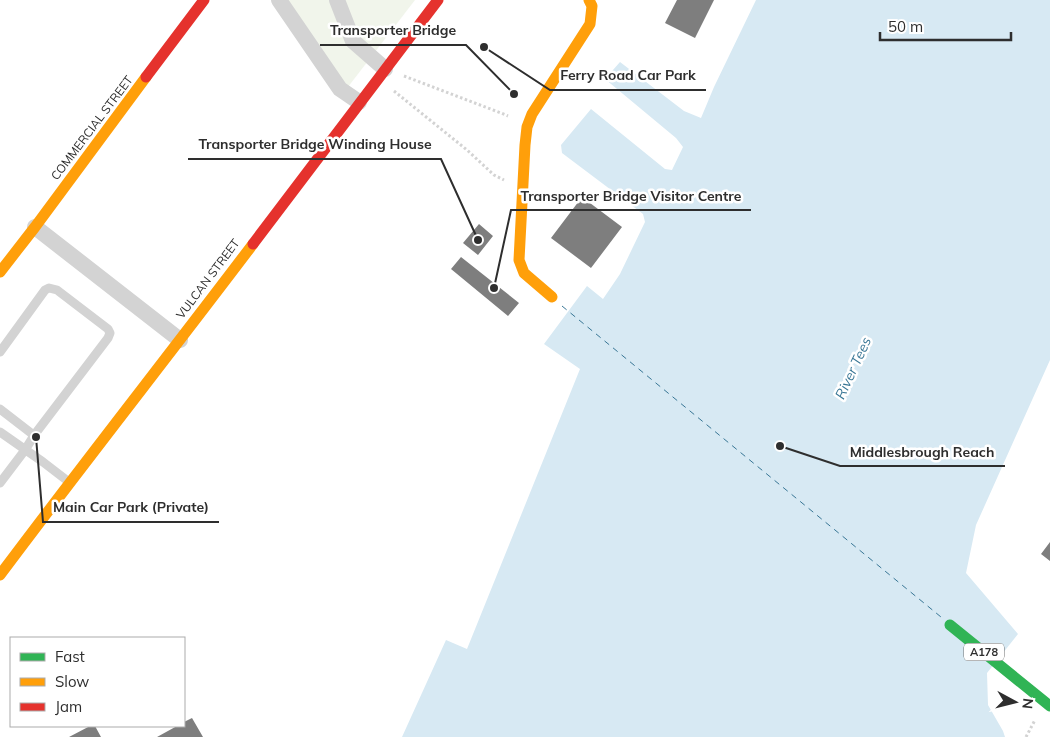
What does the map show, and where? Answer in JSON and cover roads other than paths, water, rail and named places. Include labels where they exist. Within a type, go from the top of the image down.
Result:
[{"type":"street","name":"COMMERCIAL STREET","points":[[0,272],[204,0]]},
{"type":"street","points":[[279,0],[340,89],[359,102]]},
{"type":"street","points":[[337,0],[353,40],[385,69]]},
{"type":"street","name":"VULCAN STREET","points":[[0,575],[438,0]]},
{"type":"street","points":[[552,297],[524,273],[519,260],[524,146],[527,127],[532,114],[590,24],[592,6],[589,0]]},
{"type":"street","points":[[35,227],[180,340]]},
{"type":"street","name":"A178","points":[[950,625],[1050,706]]},
{"type":"lane","points":[[0,352],[45,290],[49,288],[57,290],[110,333],[0,483]]},
{"type":"lane","points":[[0,409],[31,433],[35,434]]},
{"type":"lane","points":[[0,432],[69,482]]},
{"type":"water","name":"River Tees","points":[[756,0],[1050,0],[1050,360],[976,525],[966,573],[1018,634],[987,673],[988,705],[1005,737],[402,737],[446,640],[467,649],[580,369],[544,344],[587,286],[603,299],[620,274],[645,222],[643,214],[562,153],[561,145],[591,109],[665,169],[672,170],[683,147],[676,138],[605,79],[620,62],[684,111],[701,118]]},
{"type":"place","name":"Ferry Road Car Park","points":[[484,47]]},
{"type":"place","name":"Transporter Bridge","points":[[514,94]]},
{"type":"place","name":"Transporter Bridge Winding House","points":[[478,240]]},
{"type":"place","name":"Transporter Bridge Visitor Centre","points":[[494,288]]},
{"type":"place","name":"Main Car Park (Private)","points":[[36,437]]},
{"type":"place","name":"Middlesbrough Reach","points":[[780,446]]}]
